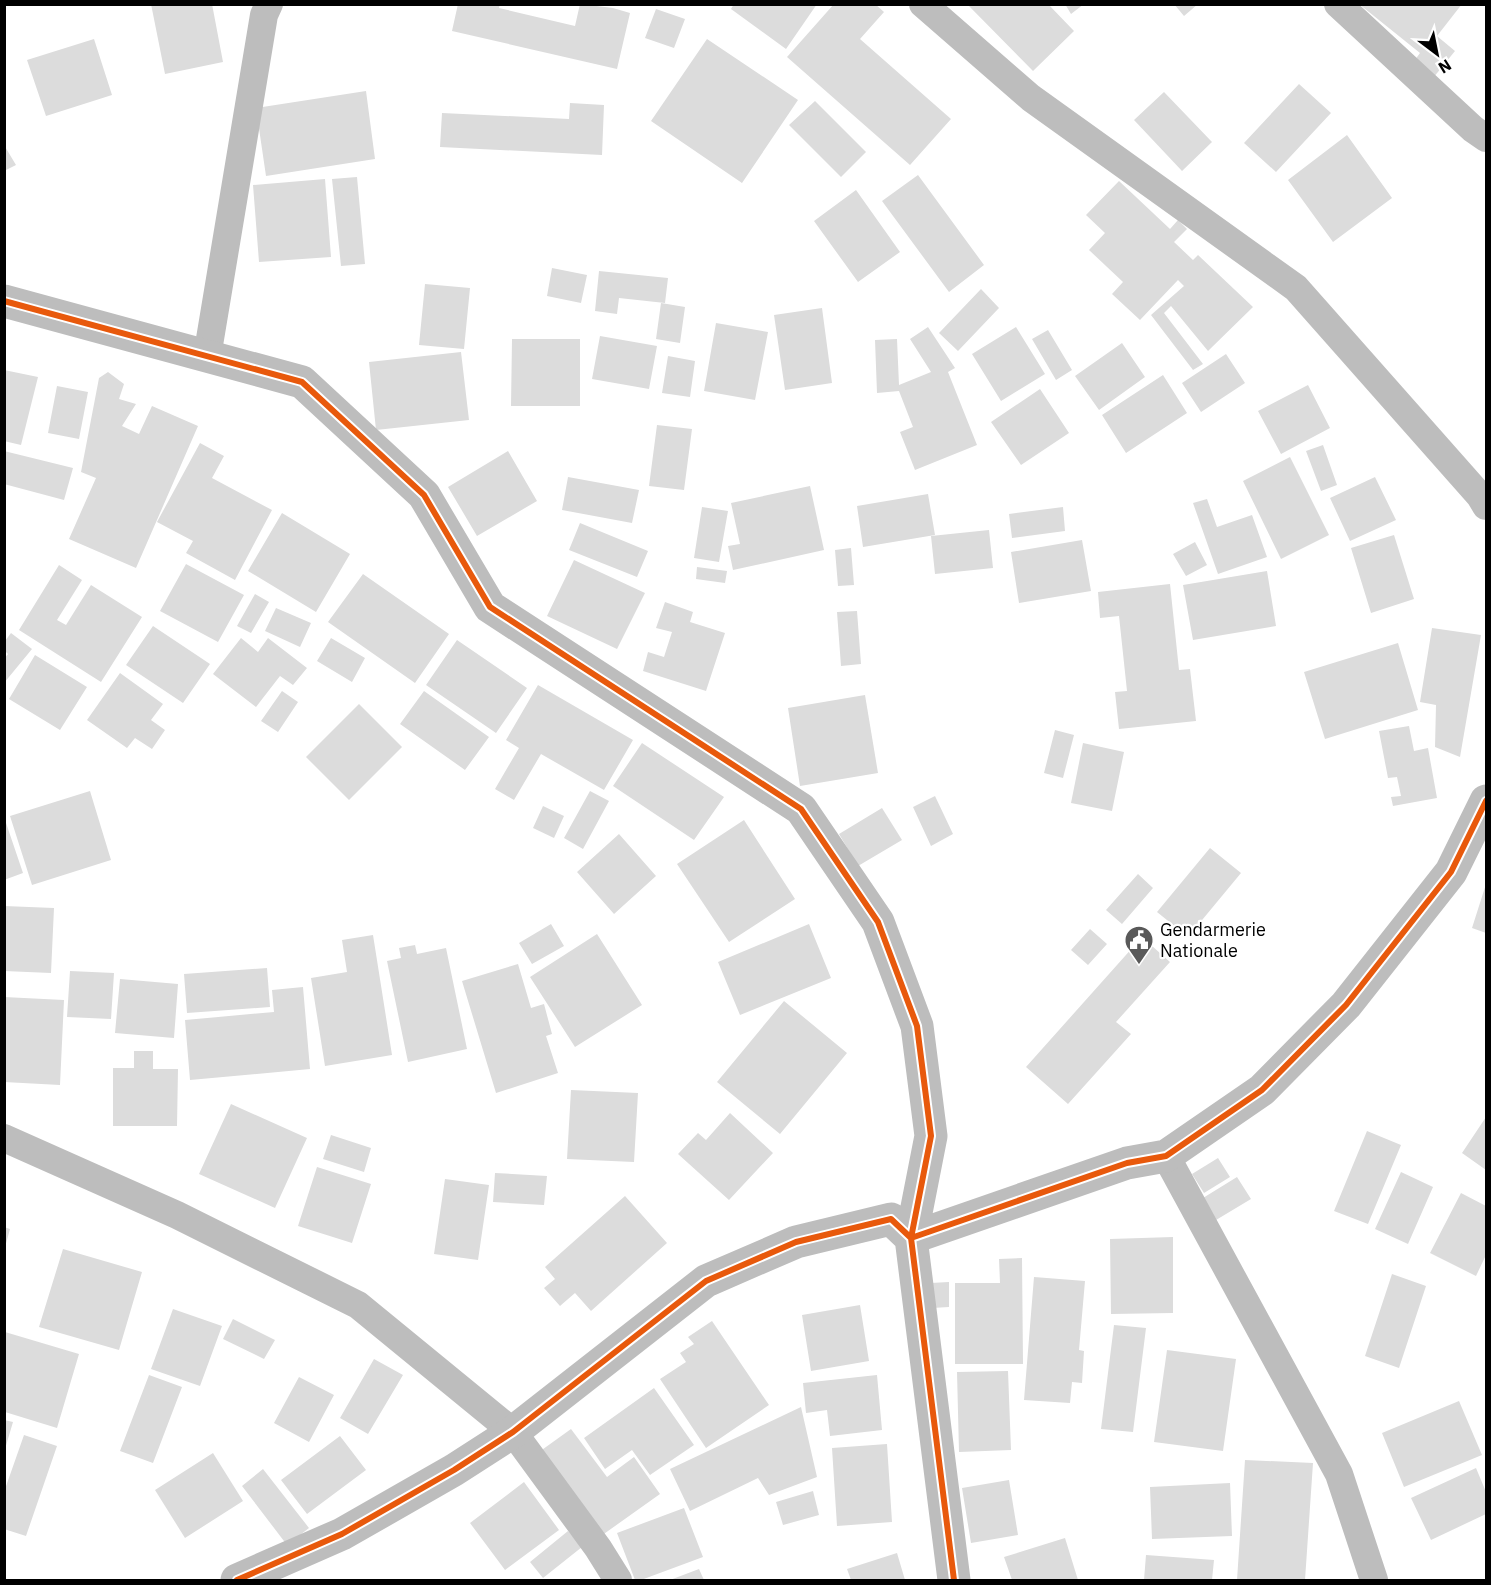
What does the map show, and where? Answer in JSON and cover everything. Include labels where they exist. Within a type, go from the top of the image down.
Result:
[{"type":"street","points":[[207,357],[262,27],[269,4]]},
{"type":"street","points":[[922,4],[1031,98],[1296,288],[1480,496],[1486,506]]},
{"type":"street","points":[[1338,4],[1473,129],[1486,138]]},
{"type":"street","points":[[4,301],[303,382],[424,495],[490,607],[801,809],[878,922],[917,1026],[931,1136],[910,1238],[954,1581]]},
{"type":"street","points":[[910,1238],[1127,1163],[1166,1156],[1262,1090],[1347,1005],[1451,872],[1486,801]]},
{"type":"street","points":[[4,1138],[177,1215],[358,1305],[513,1432],[598,1548],[618,1581]]},
{"type":"street","points":[[1166,1156],[1339,1474],[1374,1581]]},
{"type":"street","points":[[237,1581],[342,1534],[454,1470],[513,1432],[706,1281],[796,1242],[891,1219],[910,1238]]},
{"type":"building","points":[[151,4],[212,4],[223,62],[165,74]]},
{"type":"building","points":[[458,4],[500,4],[499,8],[575,26],[580,4],[613,8],[630,13],[617,69],[452,31]]},
{"type":"building","points":[[734,4],[817,4],[786,49],[731,9]]},
{"type":"building","points":[[834,4],[875,4],[884,12],[860,39],[951,119],[910,165],[787,57]]},
{"type":"building","points":[[967,4],[1048,4],[1074,31],[1033,71]]},
{"type":"building","points":[[1065,4],[1084,4],[1071,14]]},
{"type":"building","points":[[1174,4],[1198,4],[1184,16]]},
{"type":"building","points":[[1359,4],[1462,4],[1437,36],[1455,51],[1429,83],[1409,68],[1420,53]]},
{"type":"building","points":[[656,9],[685,19],[674,48],[645,38]]},
{"type":"building","points":[[94,39],[112,95],[46,116],[27,60]]},
{"type":"building","points":[[707,39],[798,100],[742,183],[651,121]]},
{"type":"building","points":[[1299,84],[1331,113],[1276,172],[1244,143]]},
{"type":"building","points":[[366,91],[375,159],[266,176],[256,108]]},
{"type":"building","points":[[1164,92],[1212,142],[1182,171],[1134,120]]},
{"type":"building","points":[[815,101],[866,152],[841,177],[789,125]]},
{"type":"building","points":[[570,103],[604,105],[602,155],[440,147],[442,113],[569,119]]},
{"type":"building","points":[[1347,135],[1392,198],[1333,242],[1288,180]]},
{"type":"building","points":[[4,145],[16,165],[4,171]]},
{"type":"building","points":[[918,175],[984,265],[949,292],[882,201]]},
{"type":"building","points":[[357,177],[365,264],[341,266],[332,179]]},
{"type":"building","points":[[325,179],[331,257],[259,262],[253,185]]},
{"type":"building","points":[[1119,181],[1170,229],[1178,220],[1187,229],[1174,242],[1193,260],[1198,255],[1253,307],[1208,351],[1171,306],[1164,313],[1203,364],[1193,370],[1151,315],[1184,286],[1178,280],[1140,320],[1112,294],[1123,282],[1089,250],[1105,233],[1086,215]]},
{"type":"building","points":[[856,190],[900,252],[858,282],[814,221]]},
{"type":"building","points":[[552,268],[587,275],[581,303],[547,296]]},
{"type":"building","points":[[599,271],[668,278],[665,303],[619,298],[617,314],[595,311]]},
{"type":"building","points":[[425,284],[470,288],[464,349],[419,345]]},
{"type":"building","points":[[981,289],[999,308],[958,351],[939,333]]},
{"type":"building","points":[[661,303],[685,307],[680,343],[656,339]]},
{"type":"building","points":[[822,308],[832,383],[785,390],[774,315]]},
{"type":"building","points":[[716,323],[768,332],[755,400],[704,391]]},
{"type":"building","points":[[928,327],[955,368],[948,372],[977,445],[915,470],[900,432],[913,427],[899,391],[877,393],[875,340],[897,339],[899,385],[931,372],[910,339]]},
{"type":"building","points":[[1016,327],[1045,374],[1001,401],[972,354]]},
{"type":"building","points":[[1048,330],[1072,370],[1056,380],[1032,339]]},
{"type":"building","points":[[600,336],[657,346],[649,389],[592,379]]},
{"type":"building","points":[[512,339],[580,339],[580,406],[511,406]]},
{"type":"building","points":[[1122,343],[1145,377],[1099,410],[1075,376]]},
{"type":"building","points":[[461,352],[469,420],[376,430],[369,362]]},
{"type":"building","points":[[1226,354],[1245,383],[1201,412],[1182,383]]},
{"type":"building","points":[[668,356],[695,361],[690,397],[662,393]]},
{"type":"building","points":[[4,370],[38,377],[21,445],[4,441]]},
{"type":"building","points":[[108,372],[124,384],[119,399],[136,404],[122,426],[139,434],[152,406],[198,426],[136,568],[69,539],[96,478],[81,472],[99,378]]},
{"type":"building","points":[[1163,375],[1187,413],[1126,453],[1102,415]]},
{"type":"building","points":[[1308,385],[1330,428],[1281,454],[1258,411]]},
{"type":"building","points":[[57,386],[88,392],[79,439],[48,433]]},
{"type":"building","points":[[1040,389],[1069,433],[1021,465],[991,422]]},
{"type":"building","points":[[657,425],[692,429],[684,490],[649,486]]},
{"type":"building","points":[[200,443],[224,456],[212,478],[272,510],[235,580],[186,553],[193,541],[157,522]]},
{"type":"building","points":[[1323,445],[1337,485],[1321,491],[1306,451]]},
{"type":"building","points":[[4,451],[73,468],[64,500],[4,484]]},
{"type":"building","points":[[508,451],[537,501],[477,536],[448,487]]},
{"type":"building","points":[[1290,457],[1329,535],[1281,559],[1243,481]]},
{"type":"building","points":[[568,477],[639,490],[632,523],[562,510]]},
{"type":"building","points":[[1375,477],[1396,520],[1350,541],[1330,498]]},
{"type":"building","points":[[810,486],[824,550],[733,570],[728,546],[740,544],[731,503]]},
{"type":"building","points":[[928,494],[935,535],[863,547],[857,506]]},
{"type":"building","points":[[1207,499],[1217,527],[1252,515],[1267,557],[1218,574],[1193,503]]},
{"type":"building","points":[[702,507],[728,511],[719,562],[694,558]]},
{"type":"building","points":[[1063,507],[1065,531],[1012,538],[1009,514]]},
{"type":"building","points":[[282,513],[350,554],[316,612],[248,571]]},
{"type":"building","points":[[580,523],[648,551],[637,577],[569,550]]},
{"type":"building","points":[[989,530],[993,568],[935,574],[931,536]]},
{"type":"building","points":[[1394,535],[1414,599],[1371,613],[1351,548]]},
{"type":"building","points":[[1082,540],[1091,591],[1019,603],[1011,552]]},
{"type":"building","points":[[1195,542],[1207,565],[1186,576],[1173,554]]},
{"type":"building","points":[[851,548],[854,585],[838,586],[835,550]]},
{"type":"building","points":[[574,560],[645,593],[617,649],[547,616]]},
{"type":"building","points":[[186,564],[244,595],[218,642],[160,611]]},
{"type":"building","points":[[59,565],[82,580],[57,620],[66,625],[91,585],[142,617],[101,682],[19,630]]},
{"type":"building","points":[[697,567],[727,571],[725,583],[696,579]]},
{"type":"building","points":[[1267,571],[1276,626],[1193,640],[1183,585]]},
{"type":"building","points":[[363,574],[449,634],[415,683],[328,622]]},
{"type":"building","points":[[1170,584],[1179,670],[1190,669],[1196,721],[1119,729],[1115,692],[1127,691],[1119,616],[1100,618],[1098,592]]},
{"type":"building","points":[[255,594],[269,602],[251,633],[237,626]]},
{"type":"building","points":[[665,602],[693,612],[690,622],[725,633],[706,691],[643,671],[648,652],[664,657],[672,632],[656,628]]},
{"type":"building","points":[[276,608],[311,623],[300,647],[265,631]]},
{"type":"building","points":[[857,611],[861,664],[841,666],[837,612]]},
{"type":"building","points":[[153,626],[210,664],[183,703],[126,665]]},
{"type":"building","points":[[1432,628],[1481,635],[1460,757],[1435,747],[1436,705],[1420,702]]},
{"type":"building","points":[[11,633],[32,649],[4,683],[4,659],[8,654],[5,651],[5,641]]},
{"type":"building","points":[[241,638],[258,652],[268,638],[307,668],[293,685],[280,676],[256,707],[213,674]]},
{"type":"building","points":[[331,638],[365,658],[352,682],[317,661]]},
{"type":"building","points":[[457,640],[527,688],[496,733],[426,685]]},
{"type":"building","points":[[1398,643],[1418,710],[1325,739],[1304,672]]},
{"type":"building","points":[[35,655],[87,687],[60,730],[9,699]]},
{"type":"building","points":[[120,673],[163,704],[151,720],[165,730],[152,749],[135,738],[127,748],[87,720]]},
{"type":"building","points":[[538,685],[633,740],[604,790],[541,754],[514,800],[495,789],[519,748],[506,740]]},
{"type":"building","points":[[282,691],[298,702],[278,732],[261,721]]},
{"type":"building","points":[[424,691],[489,737],[465,770],[400,724]]},
{"type":"building","points":[[865,695],[878,773],[800,786],[788,708]]},
{"type":"building","points":[[359,704],[402,747],[349,800],[306,757]]},
{"type":"building","points":[[1409,726],[1414,751],[1428,748],[1437,798],[1393,806],[1391,797],[1401,796],[1397,777],[1388,778],[1379,731]]},
{"type":"building","points":[[1055,730],[1074,735],[1063,778],[1044,773]]},
{"type":"building","points":[[642,743],[724,797],[694,840],[613,786]]},
{"type":"building","points":[[1083,743],[1124,752],[1112,811],[1071,803]]},
{"type":"building","points":[[90,791],[111,860],[32,885],[10,816]]},
{"type":"building","points":[[590,791],[609,801],[583,849],[564,838]]},
{"type":"building","points":[[935,796],[953,834],[931,846],[913,807]]},
{"type":"building","points":[[543,806],[564,816],[554,838],[533,828]]},
{"type":"building","points":[[882,808],[902,840],[858,866],[839,834]]},
{"type":"building","points":[[4,817],[23,873],[4,880]]},
{"type":"building","points":[[744,820],[795,899],[729,942],[677,864]]},
{"type":"building","points":[[619,834],[656,876],[614,914],[577,872]]},
{"type":"building","points":[[1210,848],[1241,873],[1188,937],[1157,912]]},
{"type":"building","points":[[1138,874],[1153,888],[1122,924],[1106,910]]},
{"type":"building","points":[[1486,884],[1486,933],[1472,928]]},
{"type":"building","points":[[4,906],[54,908],[51,973],[4,971]]},
{"type":"building","points":[[551,924],[564,946],[532,964],[519,943]]},
{"type":"building","points":[[809,924],[831,978],[740,1015],[718,962]]},
{"type":"building","points":[[1090,929],[1107,944],[1088,965],[1071,950]]},
{"type":"building","points":[[597,934],[642,1005],[575,1047],[530,977]]},
{"type":"building","points":[[373,935],[392,1055],[325,1066],[311,978],[347,972],[342,940]]},
{"type":"building","points":[[1142,937],[1170,962],[1116,1022],[1131,1034],[1068,1104],[1026,1067]]},
{"type":"building","points":[[415,945],[417,954],[446,948],[467,1049],[408,1062],[387,961],[401,958],[399,948]]},
{"type":"building","points":[[518,964],[531,1008],[544,1004],[552,1034],[546,1036],[558,1073],[496,1093],[462,981]]},
{"type":"building","points":[[267,968],[270,1007],[187,1013],[184,974]]},
{"type":"building","points":[[70,971],[114,973],[111,1019],[67,1017]]},
{"type":"building","points":[[120,979],[178,984],[174,1038],[115,1033]]},
{"type":"building","points":[[303,987],[310,1069],[190,1080],[185,1020],[274,1012],[272,990]]},
{"type":"building","points":[[4,997],[64,1000],[60,1085],[4,1082]]},
{"type":"building","points":[[784,1001],[847,1053],[780,1134],[717,1082]]},
{"type":"building","points":[[134,1051],[153,1051],[153,1069],[178,1069],[177,1126],[113,1126],[113,1068],[134,1068]]},
{"type":"building","points":[[571,1090],[638,1093],[634,1162],[567,1159]]},
{"type":"building","points":[[231,1104],[307,1138],[275,1208],[199,1174]]},
{"type":"building","points":[[730,1113],[773,1153],[729,1200],[678,1154],[698,1133],[706,1140]]},
{"type":"building","points":[[1486,1117],[1486,1170],[1462,1153]]},
{"type":"building","points":[[1367,1131],[1401,1145],[1368,1224],[1334,1211]]},
{"type":"building","points":[[331,1135],[371,1148],[364,1172],[323,1159]]},
{"type":"building","points":[[1218,1158],[1230,1177],[1204,1193],[1192,1174]]},
{"type":"building","points":[[317,1167],[371,1184],[352,1243],[298,1226]]},
{"type":"building","points":[[1401,1172],[1433,1187],[1408,1244],[1375,1229]]},
{"type":"building","points":[[495,1173],[547,1176],[544,1205],[493,1202]]},
{"type":"building","points":[[1237,1177],[1251,1199],[1216,1220],[1203,1198]]},
{"type":"building","points":[[445,1179],[489,1185],[478,1260],[434,1254]]},
{"type":"building","points":[[1461,1193],[1486,1206],[1486,1255],[1476,1276],[1430,1253]]},
{"type":"building","points":[[625,1196],[667,1243],[591,1311],[575,1293],[560,1306],[544,1288],[555,1279],[545,1267]]},
{"type":"building","points":[[4,1227],[10,1229],[5,1247],[4,1247]]},
{"type":"building","points":[[1173,1237],[1173,1313],[1111,1314],[1110,1239]]},
{"type":"building","points":[[63,1249],[142,1272],[119,1350],[39,1327]]},
{"type":"building","points":[[1022,1258],[1023,1364],[955,1364],[955,1283],[1000,1283],[999,1259]]},
{"type":"building","points":[[1392,1274],[1426,1286],[1399,1368],[1365,1356]]},
{"type":"building","points":[[1034,1277],[1085,1281],[1079,1350],[1084,1351],[1082,1383],[1072,1382],[1070,1403],[1024,1400]]},
{"type":"building","points":[[949,1282],[949,1307],[932,1308],[931,1283]]},
{"type":"building","points":[[860,1305],[869,1361],[811,1371],[802,1315]]},
{"type":"building","points":[[173,1309],[222,1326],[200,1386],[151,1369]]},
{"type":"building","points":[[233,1319],[275,1340],[264,1359],[223,1339]]},
{"type":"building","points":[[712,1321],[769,1405],[706,1448],[660,1379],[686,1362],[680,1353],[694,1344],[688,1337]]},
{"type":"building","points":[[1114,1325],[1146,1328],[1133,1432],[1101,1429]]},
{"type":"building","points":[[5,1332],[79,1354],[57,1428],[5,1412]]},
{"type":"building","points":[[1167,1350],[1236,1359],[1223,1451],[1154,1442]]},
{"type":"building","points":[[374,1359],[403,1375],[368,1434],[340,1418]]},
{"type":"building","points":[[1008,1371],[1011,1450],[959,1452],[957,1372]]},
{"type":"building","points":[[149,1375],[182,1387],[153,1463],[120,1451]]},
{"type":"building","points":[[877,1375],[882,1430],[830,1436],[827,1410],[806,1413],[803,1383]]},
{"type":"building","points":[[299,1377],[334,1395],[309,1442],[274,1423]]},
{"type":"building","points":[[654,1388],[694,1445],[650,1475],[632,1450],[605,1469],[584,1438]]},
{"type":"building","points":[[1459,1401],[1482,1455],[1404,1487],[1382,1433]]},
{"type":"building","points":[[801,1407],[817,1477],[769,1495],[758,1478],[690,1511],[670,1469]]},
{"type":"building","points":[[4,1420],[13,1422],[5,1449],[4,1449]]},
{"type":"building","points":[[571,1429],[607,1477],[634,1457],[660,1494],[601,1536],[539,1452]]},
{"type":"building","points":[[24,1435],[57,1446],[26,1536],[4,1529],[4,1492]]},
{"type":"building","points":[[340,1436],[366,1470],[307,1514],[281,1480]]},
{"type":"building","points":[[887,1444],[892,1522],[837,1526],[832,1448]]},
{"type":"building","points":[[213,1453],[243,1501],[185,1538],[155,1490]]},
{"type":"building","points":[[1245,1460],[1313,1463],[1305,1580],[1237,1580]]},
{"type":"building","points":[[1476,1468],[1486,1492],[1486,1514],[1431,1540],[1411,1498]]},
{"type":"building","points":[[263,1469],[309,1528],[287,1545],[242,1486]]},
{"type":"building","points":[[1009,1480],[1018,1535],[971,1543],[962,1488]]},
{"type":"building","points":[[524,1482],[559,1530],[505,1570],[470,1523]]},
{"type":"building","points":[[1230,1483],[1232,1536],[1152,1539],[1150,1487]]},
{"type":"building","points":[[813,1491],[819,1515],[783,1525],[776,1502]]},
{"type":"building","points":[[684,1508],[703,1557],[641,1580],[635,1580],[617,1533]]},
{"type":"building","points":[[568,1531],[582,1547],[543,1578],[530,1562]]},
{"type":"building","points":[[1065,1538],[1078,1580],[1012,1580],[1004,1557]]},
{"type":"building","points":[[897,1553],[905,1580],[851,1580],[847,1569]]},
{"type":"building","points":[[1146,1555],[1214,1560],[1212,1580],[1144,1580]]},
{"type":"building","points":[[699,1569],[704,1580],[670,1580]]},
{"type":"cycle path","points":[[4,301],[302,382],[424,495],[490,607],[801,809],[878,922],[917,1026],[931,1136],[911,1238],[954,1580]]},
{"type":"cycle path","points":[[237,1580],[342,1534],[454,1470],[513,1432],[706,1281],[796,1242],[891,1219],[911,1238],[1127,1163],[1166,1156],[1262,1090],[1346,1005],[1451,872],[1486,801]]},
{"type":"place","name":"Gendarmerie Nationale","points":[[1139,966]]}]
